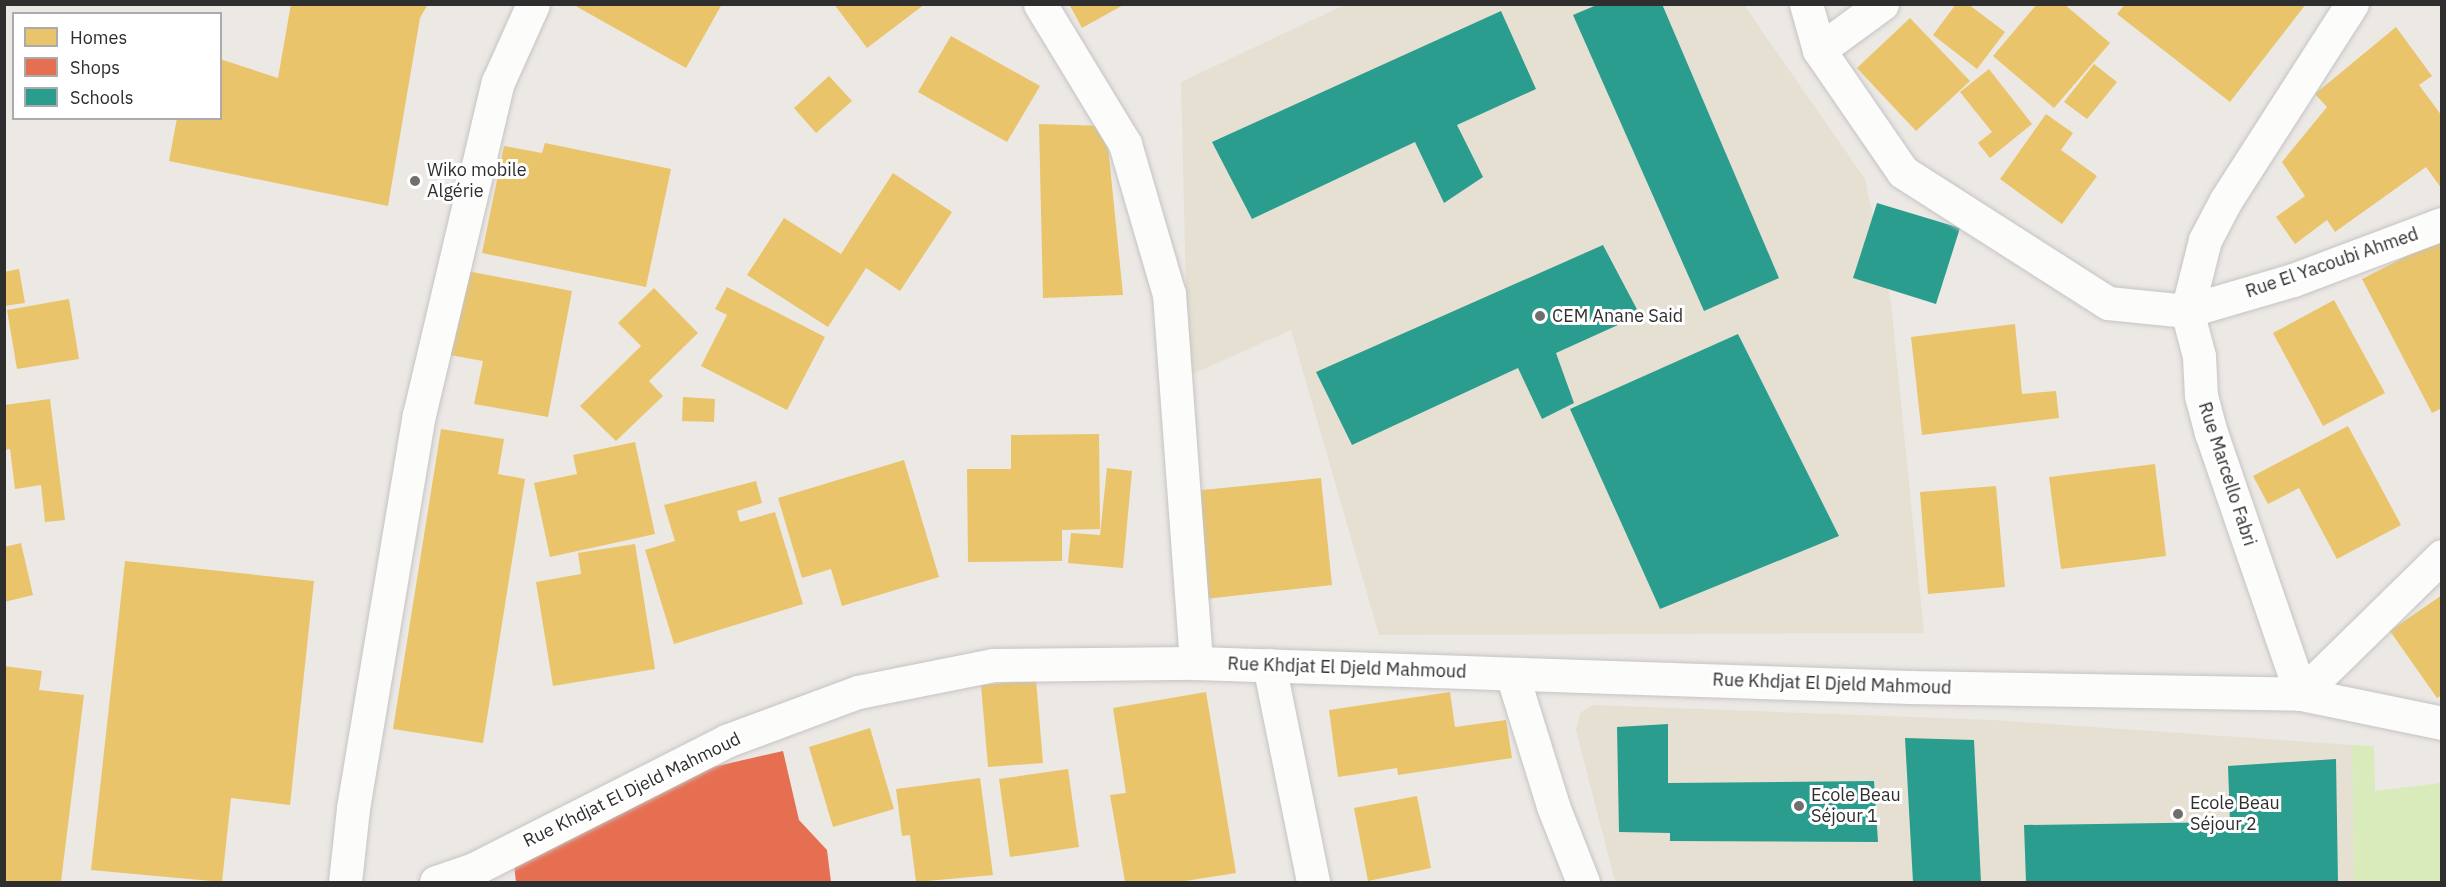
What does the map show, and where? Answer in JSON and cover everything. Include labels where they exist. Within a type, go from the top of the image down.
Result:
[{"type":"street","points":[[345,882],[353,808],[418,415],[498,82],[533,4]]},
{"type":"street","points":[[1040,4],[1125,144],[1169,294],[1196,663]]},
{"type":"street","points":[[1806,4],[1819,50],[1903,172],[2108,303],[2187,311]]},
{"type":"street","points":[[1819,50],[1882,4]]},
{"type":"street","name":"Rue Marcello Fabri","points":[[2301,694],[2211,433],[2201,396],[2199,356],[2187,311],[2205,240],[2226,200],[2352,4]]},
{"type":"street","name":"Rue El Yacoubi Ahmed","points":[[2187,311],[2293,280],[2442,224]]},
{"type":"street","points":[[2301,694],[2442,556]]},
{"type":"street","name":"Rue Khdjat El Djeld Mahmoud","points":[[436,882],[474,876],[726,741],[858,693],[993,665],[1196,663],[1910,687],[2301,694],[2442,723]]},
{"type":"street","points":[[1269,665],[1313,882]]},
{"type":"street","points":[[1512,674],[1553,806],[1583,882]]},
{"type":"shaded area","name":"CEM Anane Said","points":[[1344,5],[1744,5],[1865,179],[1891,303],[1924,633],[1379,635],[1291,330],[1188,376],[1181,82]]},
{"type":"shaded area","points":[[1593,705],[1994,720],[2352,745],[2354,882],[1615,882],[1576,730],[1580,713]]},
{"type":"green space","points":[[2352,745],[2374,746],[2375,791],[2441,783],[2441,882],[2354,882]]},
{"type":"building: Homes","points":[[291,4],[428,4],[420,18],[388,206],[169,161],[177,120],[222,120],[222,60],[278,78]]},
{"type":"building: Homes","points":[[572,4],[722,4],[686,68]]},
{"type":"building: Homes","points":[[834,4],[925,4],[867,48]]},
{"type":"building: Homes","points":[[1069,4],[1125,4],[1082,28]]},
{"type":"building: Homes","points":[[1956,4],[1968,4],[2005,32],[1977,69],[1933,35]]},
{"type":"building: Homes","points":[[2037,4],[2064,4],[2110,43],[2054,108],[1993,56]]},
{"type":"building: Homes","points":[[2125,4],[2306,4],[2230,102],[2117,14]]},
{"type":"building: Homes","points":[[1910,18],[1970,81],[1916,131],[1857,68]]},
{"type":"building: Homes","points":[[2396,27],[2432,76],[2419,85],[2442,116],[2442,189],[2426,167],[2335,232],[2327,220],[2295,244],[2276,217],[2305,196],[2282,162],[2327,107],[2315,94]]},
{"type":"building: Homes","points":[[951,36],[1040,86],[1007,142],[918,92]]},
{"type":"building: Homes","points":[[2094,64],[2117,82],[2087,119],[2064,102]]},
{"type":"building: Homes","points":[[1989,69],[2032,124],[1990,158],[1978,143],[1992,132],[1960,92]]},
{"type":"building: Homes","points":[[829,76],[852,101],[816,133],[794,108]]},
{"type":"building: Homes","points":[[2046,114],[2073,133],[2061,150],[2097,176],[2062,224],[2000,179]]},
{"type":"building: Homes","points":[[1039,124],[1106,126],[1123,295],[1043,298]]},
{"type":"building: Homes","points":[[545,143],[671,169],[646,287],[482,253],[504,146],[542,153]]},
{"type":"building: Homes","points":[[893,173],[952,212],[900,291],[866,268],[828,327],[747,275],[784,218],[841,254]]},
{"type":"building: Homes","points":[[2442,238],[2442,408],[2432,413],[2362,279]]},
{"type":"building: Homes","points":[[19,269],[25,303],[4,306],[4,272]]},
{"type":"building: Homes","points":[[467,271],[572,291],[548,417],[474,404],[483,361],[450,355]]},
{"type":"building: Homes","points":[[727,287],[825,337],[787,410],[701,366],[727,315],[715,309]]},
{"type":"building: Homes","points":[[654,288],[698,333],[649,381],[663,396],[616,441],[580,406],[641,346],[618,323]]},
{"type":"building: Homes","points":[[69,299],[79,359],[17,369],[7,310]]},
{"type":"building: Homes","points":[[2334,300],[2385,393],[2323,426],[2273,333]]},
{"type":"building: Homes","points":[[2015,324],[2022,394],[2056,391],[2059,418],[1922,435],[1911,337]]},
{"type":"building: Homes","points":[[683,397],[715,399],[714,422],[682,421]]},
{"type":"building: Homes","points":[[50,399],[65,520],[45,522],[41,485],[15,489],[10,449],[4,450],[4,405]]},
{"type":"building: Homes","points":[[2348,426],[2401,525],[2337,559],[2299,488],[2268,504],[2253,476]]},
{"type":"building: Homes","points":[[441,429],[504,439],[498,474],[525,479],[483,743],[393,729]]},
{"type":"building: Homes","points":[[1099,434],[1100,529],[1062,530],[1062,561],[968,562],[967,469],[1011,469],[1011,435]]},
{"type":"building: Homes","points":[[635,442],[655,534],[550,557],[534,483],[577,474],[573,455]]},
{"type":"building: Homes","points":[[904,460],[939,577],[842,606],[831,569],[802,578],[778,498]]},
{"type":"building: Homes","points":[[2155,464],[2166,556],[2061,569],[2049,477]]},
{"type":"building: Homes","points":[[1107,468],[1132,471],[1123,568],[1068,563],[1071,533],[1100,535]]},
{"type":"building: Homes","points":[[1321,478],[1332,585],[1205,599],[1193,491]]},
{"type":"building: Homes","points":[[756,481],[762,503],[737,511],[740,522],[775,512],[803,604],[674,644],[645,550],[675,541],[664,505]]},
{"type":"building: Homes","points":[[1996,486],[2005,587],[1928,594],[1920,492]]},
{"type":"building: Homes","points":[[21,543],[33,595],[4,602],[4,547]]},
{"type":"building: Homes","points":[[635,544],[655,669],[553,686],[536,582],[581,574],[578,553]]},
{"type":"building: Homes","points":[[125,561],[314,581],[290,805],[231,798],[222,882],[91,870]]},
{"type":"building: Homes","points":[[2442,595],[2442,695],[2437,698],[2390,631]]},
{"type":"building: Homes","points":[[4,666],[42,671],[39,690],[84,695],[61,882],[4,882]]},
{"type":"building: Homes","points":[[1036,680],[1043,763],[988,767],[981,685]]},
{"type":"building: Homes","points":[[1206,692],[1236,873],[1179,882],[1125,882],[1110,795],[1126,793],[1113,708]]},
{"type":"building: Homes","points":[[1450,692],[1455,727],[1506,720],[1512,758],[1398,775],[1397,768],[1338,777],[1329,710]]},
{"type":"building: Homes","points":[[870,728],[894,809],[833,827],[809,747]]},
{"type":"building: Homes","points":[[1068,769],[1079,847],[1010,857],[999,779]]},
{"type":"building: Homes","points":[[980,778],[993,875],[916,882],[910,835],[902,836],[896,789]]},
{"type":"building: Homes","points":[[1417,796],[1431,868],[1368,881],[1354,808]]},
{"type":"building: Shops","points":[[783,751],[799,820],[827,850],[831,882],[516,882],[514,865],[669,777]]},
{"type":"building: Schools","points":[[1599,4],[1662,4],[1779,278],[1704,311],[1573,15]]},
{"type":"building: Schools","points":[[1501,11],[1536,89],[1457,125],[1483,177],[1444,203],[1415,142],[1252,219],[1212,142]]},
{"type":"building: Schools","points":[[1877,203],[1960,228],[1936,304],[1853,278]]},
{"type":"building: Schools","points":[[1603,245],[1640,315],[1556,353],[1574,403],[1542,419],[1518,368],[1352,445],[1316,372]]},
{"type":"building: Schools","points":[[1738,334],[1839,536],[1660,609],[1570,409]]},
{"type":"building: Schools","points":[[1668,724],[1668,783],[1874,781],[1878,842],[1670,841],[1670,833],[1619,832],[1617,727]]},
{"type":"building: Schools","points":[[1905,738],[1974,740],[1981,882],[1913,882]]},
{"type":"building: Schools","points":[[2336,759],[2338,882],[2026,882],[2024,825],[2230,822],[2228,766]]},
{"type":"place","name":"Wiko mobile Algérie","points":[[415,181]]},
{"type":"place","name":"CEM Anane Said","points":[[1540,316]]},
{"type":"place","name":"Ecole Beau Séjour 1","points":[[1799,806]]},
{"type":"place","name":"Ecole Beau Séjour 2","points":[[2178,814]]}]
